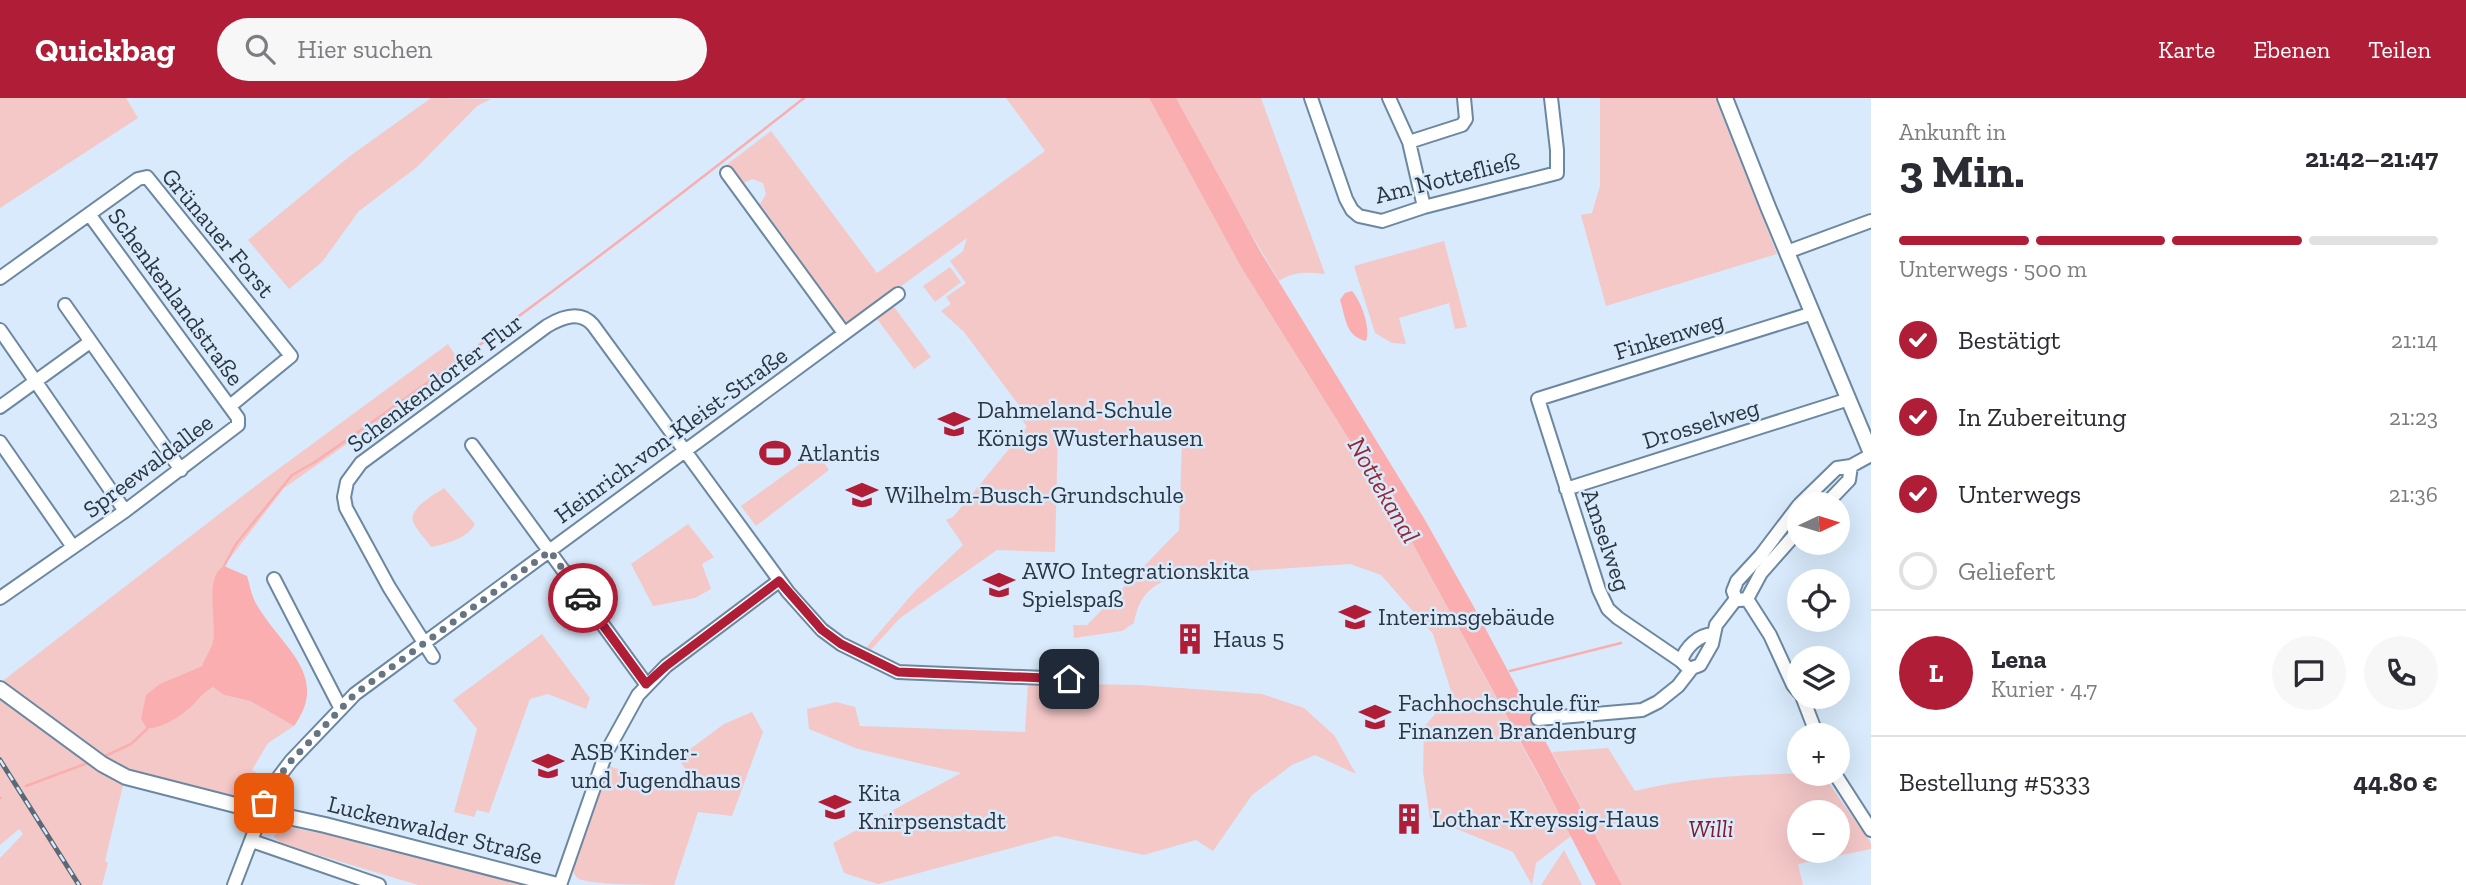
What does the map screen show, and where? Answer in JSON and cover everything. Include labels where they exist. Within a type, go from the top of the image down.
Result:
[{"type":"main road","points":[[1725,98],[1871,454]]},
{"type":"main road","name":"Luckenwalder Straße","points":[[0,689],[96,759],[126,777],[559,885]]},
{"type":"street","name":"Am Nottefließ","points":[[1311,98],[1352,210],[1359,216],[1382,221],[1424,207],[1557,173],[1558,160],[1550,98]]},
{"type":"street","points":[[1389,98],[1409,142],[1424,207]]},
{"type":"street","points":[[1409,142],[1462,125],[1466,119],[1464,98]]},
{"type":"street","points":[[727,173],[844,333]]},
{"type":"street","name":"Grünauer Forst","points":[[0,278],[138,178],[146,177],[291,356]]},
{"type":"street","name":"Schenkenlandstraße","points":[[89,214],[230,406]]},
{"type":"street","points":[[1787,252],[1871,221]]},
{"type":"street","name":"Heinrich-von-Kleist-Straße","points":[[234,885],[268,792],[283,771],[355,694],[898,294]]},
{"type":"street","points":[[65,305],[181,470]]},
{"type":"street","name":"Finkenweg","points":[[1538,399],[1812,313]]},
{"type":"street","name":"Schenkendorfer Flur","points":[[433,657],[389,587],[350,517],[344,497],[347,482],[361,463],[547,326],[574,316],[587,318],[685,451]]},
{"type":"street","points":[[0,330],[125,511]]},
{"type":"street","points":[[0,407],[90,342]]},
{"type":"street","name":"Spreewaldallee","points":[[0,598],[125,511],[238,425],[239,418],[230,406],[291,356]]},
{"type":"street","name":"Amselweg","points":[[1538,399],[1599,590],[1608,609],[1639,634],[1687,665]]},
{"type":"street","name":"Drosselweg","points":[[1566,489],[1849,399]]},
{"type":"street","points":[[0,442],[73,547]]},
{"type":"street","points":[[472,445],[646,684]]},
{"type":"street","points":[[685,451],[779,581],[822,630],[841,644],[898,672],[1069,679]]},
{"type":"street","points":[[1812,492],[1838,468],[1851,466],[1871,454]]},
{"type":"street","points":[[1838,492],[1849,480],[1851,466]]},
{"type":"street","points":[[1787,520],[1737,581],[1733,591],[1770,635],[1787,672]]},
{"type":"street","points":[[1687,665],[1700,665],[1706,658],[1721,616],[1741,599],[1787,544]]},
{"type":"street","points":[[274,579],[341,709]]},
{"type":"street","points":[[559,885],[606,753],[646,684],[779,581]]},
{"type":"street","points":[[1538,719],[1642,710],[1670,693],[1687,665],[1690,646],[1698,639],[1713,634]]},
{"type":"street","points":[[1843,786],[1871,830]]},
{"type":"street","points":[[252,841],[379,885]]},
{"type":"green space","points":[[0,98],[126,98],[138,118],[0,208]]},
{"type":"green space","points":[[431,98],[491,99],[477,106],[417,167],[359,211],[322,262],[289,289],[248,240],[350,156]]},
{"type":"green space","points":[[1006,98],[1149,98],[1241,267],[1402,524],[1571,836],[1536,863],[1532,885],[1513,852],[1430,818],[1423,772],[1424,727],[1452,694],[1433,634],[1381,575],[1350,564],[1174,576],[1146,594],[1134,623],[1122,631],[1074,638],[1073,625],[1087,625],[1179,530],[1182,443],[1177,436],[1058,433],[1055,552],[997,550],[900,618],[869,652],[864,650],[915,591],[963,545],[946,520],[953,517],[1027,427],[1022,420],[1027,416],[964,332],[941,311],[951,304],[946,297],[966,283],[950,261],[963,251],[967,238],[852,322],[843,322],[818,294],[820,288],[760,204],[766,194],[763,183],[752,179],[739,185],[725,166],[771,131],[877,273],[1045,151]]},
{"type":"green space","points":[[1176,98],[1261,98],[1325,274],[1301,273],[1279,281],[1225,190]]},
{"type":"green space","points":[[1600,98],[1715,98],[1777,254],[1606,306],[1581,215],[1592,213],[1600,186]]},
{"type":"green space","points":[[1444,241],[1467,327],[1455,329],[1449,303],[1399,318],[1406,344],[1392,343],[1375,333],[1354,266]]},
{"type":"green space","points":[[950,267],[961,282],[935,302],[923,286]]},
{"type":"green space","points":[[892,304],[931,357],[914,369],[875,316]]},
{"type":"green space","points":[[448,344],[461,364],[284,488],[217,572],[213,591],[214,636],[202,666],[164,684],[145,707],[141,719],[147,729],[159,726],[182,714],[213,687],[224,695],[250,701],[294,726],[268,743],[252,770],[268,780],[259,796],[248,790],[243,801],[162,779],[104,758],[75,741],[0,683],[262,481]]},
{"type":"green space","points":[[816,452],[829,470],[756,526],[741,506]]},
{"type":"green space","points":[[444,488],[475,524],[462,537],[431,547],[414,524],[414,513],[422,503]]},
{"type":"green space","points":[[688,524],[714,557],[702,564],[711,589],[695,598],[653,606],[631,564]]},
{"type":"green space","points":[[542,634],[590,698],[586,709],[548,694],[530,699],[489,813],[477,810],[474,817],[454,812],[477,729],[453,700]]},
{"type":"green space","points":[[1028,682],[1062,690],[1077,684],[1139,685],[1262,694],[1304,708],[1334,735],[1356,774],[1315,755],[1292,765],[1252,795],[1213,851],[1196,840],[1144,855],[1056,836],[878,884],[844,873],[833,843],[961,773],[858,749],[809,729],[807,709],[836,702],[855,707],[860,726],[1025,732]]},
{"type":"green space","points":[[0,692],[124,781],[102,885],[0,885],[0,858],[23,834],[19,829],[0,845]]},
{"type":"green space","points":[[752,712],[763,732],[732,816],[698,812],[674,885],[610,884],[577,877],[574,864],[609,766],[674,789],[688,773],[678,758],[724,724]]},
{"type":"green space","name":"Willi","points":[[1608,748],[1635,791],[1729,776],[1787,774],[1787,786],[1831,786],[1840,800],[1787,800],[1787,863],[1803,863],[1798,864],[1803,885],[1622,885],[1552,752]]},
{"type":"green space","name":"Willi","points":[[1850,813],[1871,843],[1871,849],[1850,853]]},
{"type":"green space","points":[[281,826],[348,838],[370,847],[437,860],[525,885],[418,885],[282,844],[274,837]]},
{"type":"green space","points":[[1564,850],[1582,885],[1541,885]]},
{"type":"water","name":"Nottekanal","points":[[1149,98],[1176,98],[1260,251],[1425,520],[1622,885],[1596,885],[1402,524],[1241,267]]},
{"type":"water","points":[[1352,291],[1364,315],[1366,341],[1350,331],[1345,320],[1340,300],[1345,293]]},
{"type":"water","points":[[224,566],[247,576],[258,607],[299,663],[307,692],[304,708],[294,726],[250,701],[224,695],[213,687],[177,718],[147,729],[141,719],[146,695],[160,684],[202,666],[211,648],[214,636],[212,591],[217,572]]},
{"type":"waterway","points":[[224,566],[236,544],[292,475],[377,419],[501,330],[804,98]]},
{"type":"waterway","points":[[1510,671],[1621,643]]},
{"type":"waterway","points":[[103,757],[131,744],[147,729]]},
{"type":"waterway","points":[[26,786],[90,762]]},
{"type":"railway","points":[[0,760],[79,885]]},
{"type":"way so far","points":[[264,803],[272,786],[291,761],[355,694],[550,551],[583,598]]},
{"type":"place","name":"Dahmeland-Schule Königs Wusterhausen","points":[[954,424]]},
{"type":"place","name":"Atlantis","points":[[775,453]]},
{"type":"place","name":"Wilhelm-Busch-Grundschule","points":[[862,495]]},
{"type":"place","name":"AWO Integrationskita Spielspaß","points":[[999,585]]},
{"type":"place","name":"Interimsgebäude","points":[[1355,617]]},
{"type":"place","name":"Haus 5","points":[[1190,639]]},
{"type":"place","name":"Fachhochschule für Finanzen Brandenburg","points":[[1375,717]]},
{"type":"place","name":"ASB Kinder- und Jugendhaus","points":[[548,766]]},
{"type":"place","name":"Kita Knirpsenstadt","points":[[835,807]]},
{"type":"place","name":"Lothar-Kreyssig-Haus","points":[[1409,819]]},
{"type":"route","points":[[583,598],[646,684],[779,581],[822,630],[862,656],[898,672],[1069,679]]}]
